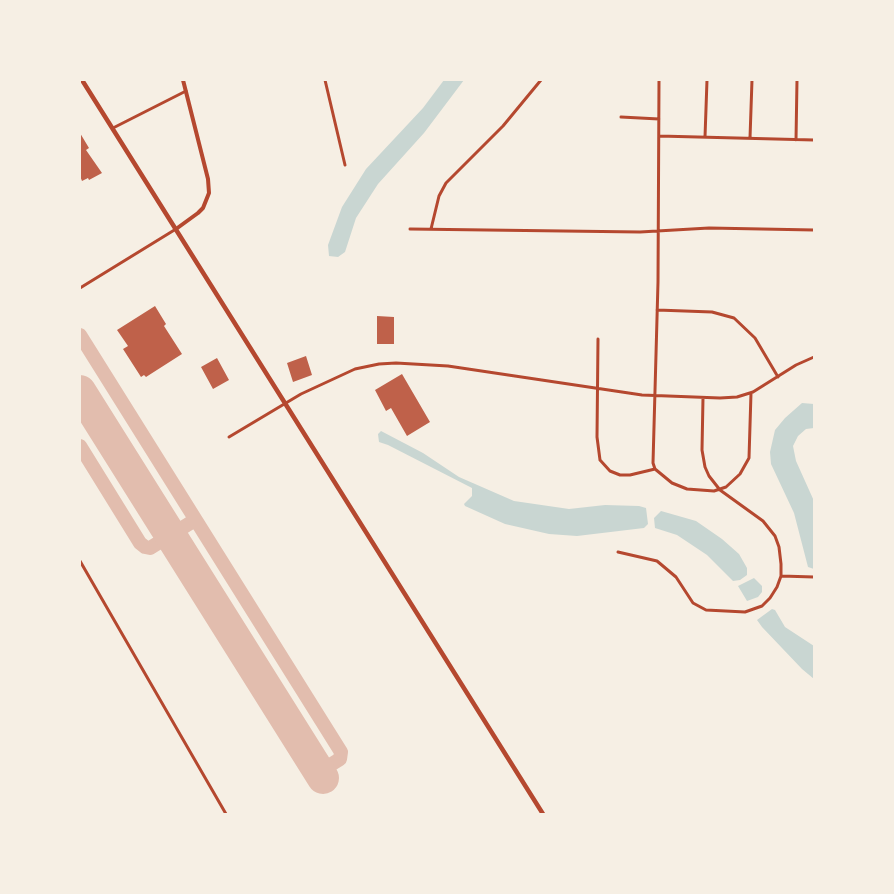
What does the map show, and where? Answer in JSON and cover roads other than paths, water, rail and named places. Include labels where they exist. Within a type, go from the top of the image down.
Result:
[{"type":"main road","points":[[82,80],[543,814]]},
{"type":"street","points":[[80,288],[176,229],[203,208],[209,193],[208,179],[183,80]]},
{"type":"street","points":[[325,80],[345,165]]},
{"type":"street","points":[[431,229],[446,183],[503,126],[541,80]]},
{"type":"street","points":[[659,80],[653,463],[655,469],[668,480],[682,487],[702,491],[720,490],[740,474],[749,458],[751,393]]},
{"type":"street","points":[[705,137],[707,80]]},
{"type":"street","points":[[750,138],[752,80]]},
{"type":"street","points":[[796,140],[797,80]]},
{"type":"street","points":[[113,128],[187,91]]},
{"type":"street","points":[[621,117],[658,119]]},
{"type":"street","points":[[658,136],[814,140]]},
{"type":"street","points":[[410,229],[814,230]]},
{"type":"street","points":[[657,310],[718,313],[734,318],[755,338],[778,377]]},
{"type":"street","points":[[598,339],[597,437],[599,455],[603,464],[610,471],[620,475],[655,469]]},
{"type":"street","points":[[229,438],[285,403],[355,369],[387,363],[448,366],[598,389],[655,396],[703,398],[737,397],[751,393],[814,357]]},
{"type":"street","points":[[618,552],[657,561],[676,577],[693,603],[706,610],[745,612],[762,606],[770,598],[781,576],[779,547],[772,531],[720,490],[709,476],[702,456],[703,398]]},
{"type":"street","points":[[80,561],[226,814]]},
{"type":"street","points":[[781,576],[814,577]]}]
